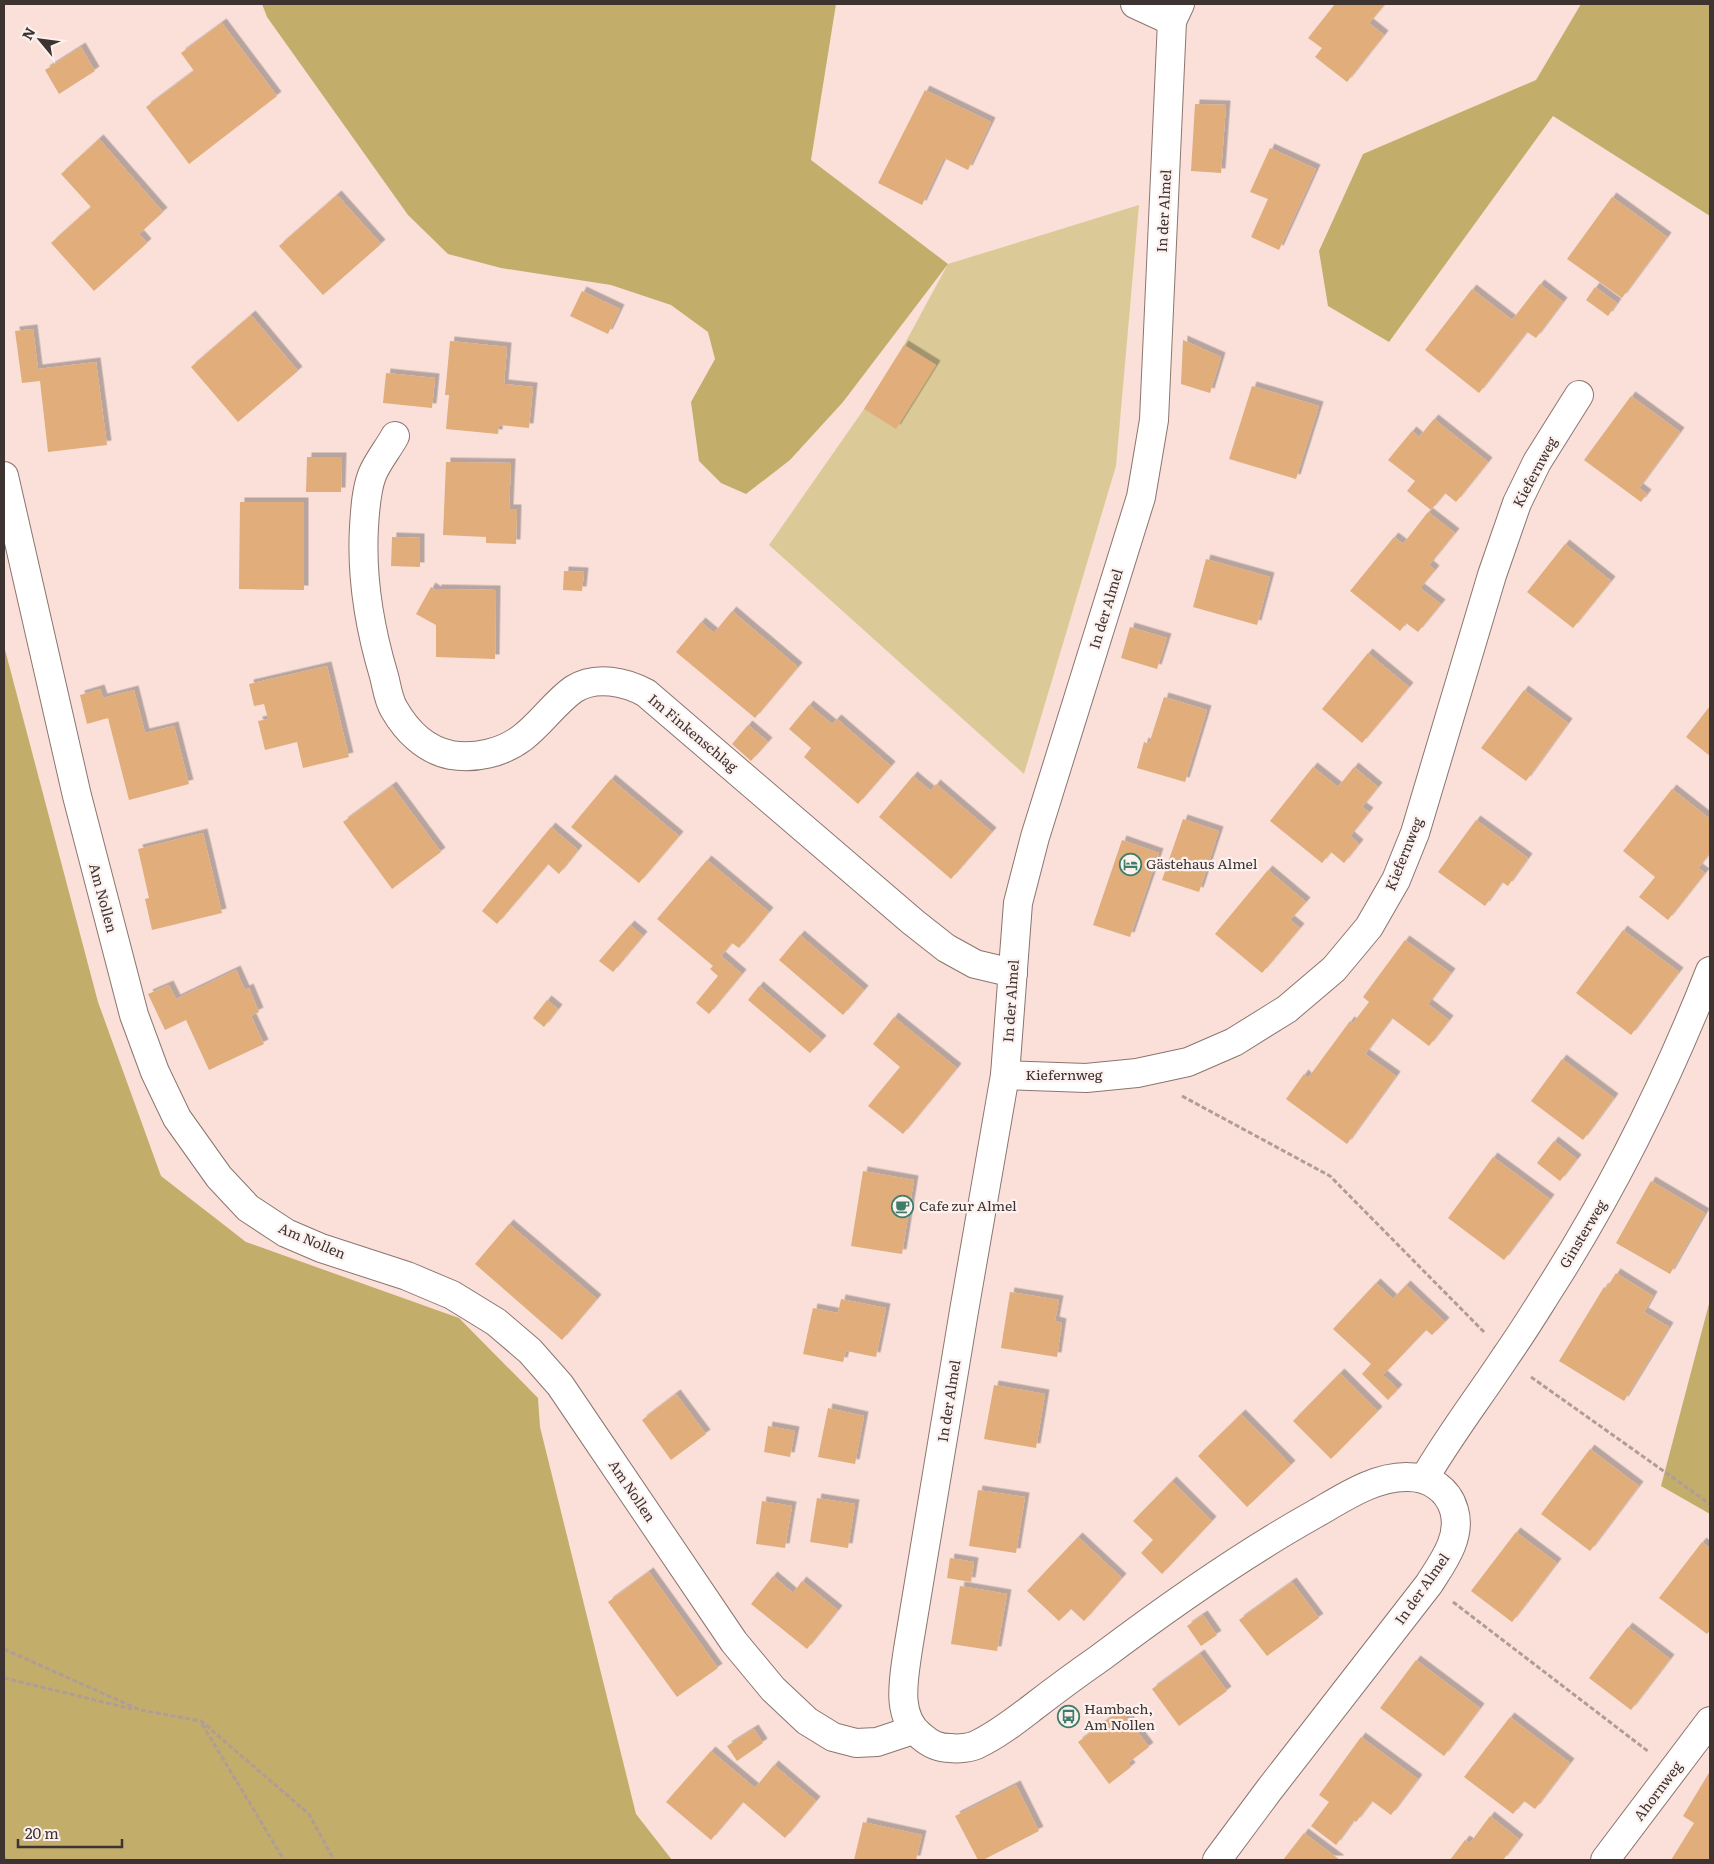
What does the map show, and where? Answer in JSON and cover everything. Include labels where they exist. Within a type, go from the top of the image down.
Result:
[{"type":"street","points":[[1135,4],[1176,12]]},
{"type":"street","name":"In der Almel","points":[[913,1730],[904,1711],[903,1684],[1005,1075],[1018,903],[1035,837],[1141,497],[1147,471],[1154,420],[1176,12]]},
{"type":"street","name":"Kiefernweg","points":[[1005,1075],[1086,1078],[1137,1073],[1188,1062],[1234,1042],[1287,1009],[1334,969],[1369,926],[1396,880],[1415,833],[1492,575],[1517,503],[1537,462],[1579,395]]},
{"type":"street","name":"Im Finkenschlag","points":[[395,436],[372,475],[365,508],[363,553],[366,600],[377,653],[392,707],[408,730],[429,746],[449,754],[479,756],[508,746],[522,738],[575,689],[588,683],[602,681],[623,683],[636,687],[646,693],[913,922],[946,948],[975,964],[1013,973]]},
{"type":"street","name":"Am Nollen","points":[[4,476],[77,796],[134,1015],[154,1072],[177,1118],[218,1177],[248,1208],[286,1233],[321,1248],[416,1280],[452,1295],[496,1322],[530,1351],[560,1385],[734,1642],[773,1689],[807,1721],[833,1737],[856,1743],[877,1742],[913,1730]]},
{"type":"street","name":"Ginsterweg","points":[[1424,1479],[1442,1447],[1507,1356],[1555,1281],[1604,1198],[1690,1020],[1710,971]]},
{"type":"street","points":[[913,1730],[932,1745],[950,1748],[976,1745],[1008,1726],[1150,1620],[1236,1561],[1296,1524],[1353,1493],[1380,1482],[1407,1477],[1424,1479]]},
{"type":"street","name":"In der Almel","points":[[1217,1860],[1429,1584],[1451,1547],[1456,1524],[1455,1514],[1447,1495],[1436,1485],[1424,1479]]},
{"type":"street","name":"Ahornweg","points":[[1605,1860],[1710,1721]]},
{"type":"path","points":[[1181,1096],[1330,1176],[1529,1376],[1710,1504]]},
{"type":"path","points":[[1429,1584],[1673,1771]]},
{"type":"path","points":[[4,1649],[140,1710]]},
{"type":"path","points":[[4,1678],[140,1710],[201,1721],[309,1814],[334,1860]]},
{"type":"path","points":[[201,1721],[284,1860]]},
{"type":"path","points":[[4,1857],[7,1860]]},
{"type":"shaded area","points":[[262,4],[836,4],[811,160],[948,264],[843,402],[790,460],[746,494],[721,483],[699,461],[691,402],[715,359],[708,332],[671,305],[611,285],[501,268],[448,254],[408,215],[267,17]]},
{"type":"shaded area","points":[[1581,4],[1710,4],[1710,216],[1553,116],[1389,342],[1328,306],[1319,251],[1363,154],[1536,80]]},
{"type":"shaded area","points":[[1139,205],[1116,466],[1024,774],[769,545],[864,409],[904,345],[948,264]]},
{"type":"shaded area","points":[[4,646],[98,1002],[161,1176],[246,1242],[459,1318],[538,1398],[540,1427],[636,1814],[672,1860],[4,1860]]},
{"type":"shaded area","points":[[1710,1300],[1710,1514],[1661,1486]]},
{"type":"building","points":[[1335,4],[1385,4],[1369,23],[1384,35],[1347,82],[1315,57],[1322,48],[1308,38]]},
{"type":"building","points":[[222,23],[277,96],[189,164],[146,107],[194,71],[181,53]]},
{"type":"building","points":[[81,47],[95,71],[59,94],[45,70]]},
{"type":"building","points":[[925,90],[991,122],[968,170],[944,158],[922,205],[878,183]]},
{"type":"building","points":[[1195,104],[1226,105],[1221,173],[1191,171]]},
{"type":"building","points":[[99,139],[163,212],[139,234],[147,243],[94,291],[51,243],[91,207],[61,174]]},
{"type":"building","points":[[1270,148],[1316,169],[1279,250],[1251,237],[1268,199],[1250,192]]},
{"type":"building","points":[[337,195],[381,244],[323,295],[279,246]]},
{"type":"building","points":[[1612,197],[1667,237],[1622,298],[1567,259]]},
{"type":"building","points":[[1540,284],[1563,302],[1536,338],[1527,332],[1479,393],[1425,350],[1472,289],[1512,320]]},
{"type":"building","points":[[1595,287],[1617,303],[1608,316],[1586,300]]},
{"type":"building","points":[[582,291],[620,309],[608,334],[570,316]]},
{"type":"building","points":[[251,315],[298,371],[238,422],[191,367]]},
{"type":"building","points":[[33,329],[38,369],[96,362],[107,445],[48,452],[40,381],[22,383],[15,331]]},
{"type":"building","points":[[1183,340],[1221,357],[1210,393],[1181,384]]},
{"type":"building","points":[[450,341],[507,347],[504,384],[533,387],[529,428],[499,425],[498,434],[446,429],[449,395],[445,395]]},
{"type":"building","points":[[904,345],[936,365],[896,429],[864,409]]},
{"type":"building","points":[[386,373],[435,378],[432,408],[383,403]]},
{"type":"building","points":[[1252,386],[1319,406],[1296,479],[1229,459]]},
{"type":"building","points":[[1631,396],[1680,432],[1639,488],[1647,494],[1641,502],[1584,460]]},
{"type":"building","points":[[1434,419],[1488,462],[1456,502],[1445,493],[1431,510],[1407,491],[1415,481],[1388,460],[1412,431],[1419,437]]},
{"type":"building","points":[[307,457],[342,457],[341,492],[306,492]]},
{"type":"building","points":[[446,462],[511,463],[509,509],[517,509],[516,544],[486,543],[486,537],[443,535]]},
{"type":"building","points":[[240,502],[304,502],[304,590],[239,589]]},
{"type":"building","points":[[1428,512],[1455,533],[1429,565],[1435,570],[1420,588],[1441,604],[1418,632],[1406,623],[1400,631],[1350,591],[1394,537],[1403,544]]},
{"type":"building","points":[[392,537],[420,538],[420,567],[391,566]]},
{"type":"building","points":[[1565,544],[1611,581],[1573,628],[1527,592]]},
{"type":"building","points":[[1206,559],[1270,577],[1257,625],[1193,607]]},
{"type":"building","points":[[564,571],[584,572],[582,591],[563,590]]},
{"type":"building","points":[[431,587],[437,591],[437,589],[496,590],[495,659],[436,657],[436,625],[416,614]]},
{"type":"building","points":[[732,611],[798,667],[755,718],[676,652],[701,622],[714,633]]},
{"type":"building","points":[[1130,627],[1167,638],[1157,669],[1121,658]]},
{"type":"building","points":[[1368,653],[1409,687],[1362,743],[1322,709]]},
{"type":"building","points":[[327,666],[349,757],[303,768],[297,742],[265,750],[258,721],[268,719],[264,704],[254,706],[249,684]]},
{"type":"building","points":[[100,689],[103,698],[134,690],[145,733],[174,726],[189,784],[129,800],[108,718],[87,724],[80,695]]},
{"type":"building","points":[[1524,690],[1568,723],[1526,781],[1481,748]]},
{"type":"building","points":[[1164,697],[1207,710],[1185,782],[1137,768],[1144,742],[1149,744]]},
{"type":"building","points":[[809,705],[832,724],[837,719],[891,766],[858,804],[804,757],[811,748],[789,729]]},
{"type":"building","points":[[1710,706],[1710,756],[1686,737]]},
{"type":"building","points":[[748,725],[768,742],[751,761],[732,744]]},
{"type":"building","points":[[1313,767],[1338,787],[1354,767],[1378,787],[1362,807],[1369,812],[1350,836],[1359,844],[1344,863],[1331,852],[1322,863],[1270,821]]},
{"type":"building","points":[[913,776],[931,791],[936,784],[992,832],[951,879],[879,817]]},
{"type":"building","points":[[611,779],[679,836],[639,883],[571,827]]},
{"type":"building","points":[[392,786],[441,852],[392,889],[343,822]]},
{"type":"building","points":[[1672,789],[1710,819],[1710,853],[1698,868],[1705,873],[1668,920],[1639,897],[1655,877],[1623,851]]},
{"type":"building","points":[[1183,819],[1219,831],[1199,892],[1162,880]]},
{"type":"building","points":[[1476,820],[1528,858],[1508,886],[1502,882],[1485,906],[1438,872]]},
{"type":"building","points":[[551,827],[578,850],[559,874],[548,864],[497,924],[482,911]]},
{"type":"building","points":[[203,833],[222,913],[152,930],[145,899],[149,898],[138,849]]},
{"type":"building","points":[[1122,840],[1159,853],[1130,937],[1093,925]]},
{"type":"building","points":[[707,860],[769,912],[739,948],[732,943],[721,956],[742,974],[709,1014],[696,1003],[718,976],[710,969],[713,966],[657,919]]},
{"type":"building","points":[[1268,870],[1306,902],[1290,920],[1300,928],[1262,973],[1215,934]]},
{"type":"building","points":[[630,925],[643,936],[613,972],[599,961]]},
{"type":"building","points":[[1623,930],[1679,972],[1631,1035],[1576,993]]},
{"type":"building","points":[[800,935],[864,990],[843,1015],[779,960]]},
{"type":"building","points":[[1405,940],[1451,973],[1428,1004],[1449,1020],[1429,1046],[1392,1018],[1365,1054],[1396,1076],[1347,1144],[1286,1099],[1304,1074],[1308,1078],[1350,1021],[1353,1023],[1369,1002],[1363,997]]},
{"type":"building","points":[[236,970],[245,990],[249,988],[259,1012],[251,1016],[264,1044],[209,1070],[186,1020],[165,1030],[148,994],[169,985],[176,999]]},
{"type":"building","points":[[759,986],[822,1040],[810,1053],[748,1000]]},
{"type":"building","points":[[547,1000],[558,1009],[544,1027],[533,1018]]},
{"type":"building","points":[[894,1017],[957,1068],[903,1134],[868,1106],[900,1067],[873,1044]]},
{"type":"building","points":[[1562,1059],[1614,1098],[1583,1140],[1531,1101]]},
{"type":"building","points":[[1554,1141],[1577,1159],[1560,1181],[1537,1163]]},
{"type":"building","points":[[1493,1157],[1550,1199],[1504,1260],[1448,1218]]},
{"type":"building","points":[[863,1171],[914,1180],[902,1254],[851,1246]]},
{"type":"building","points":[[1651,1181],[1705,1213],[1670,1274],[1616,1243]]},
{"type":"building","points":[[509,1224],[597,1299],[562,1340],[475,1264]]},
{"type":"building","points":[[1616,1273],[1653,1296],[1644,1312],[1669,1327],[1624,1401],[1559,1361],[1604,1287],[1606,1289]]},
{"type":"building","points":[[1376,1283],[1393,1299],[1406,1285],[1445,1322],[1432,1335],[1426,1330],[1383,1375],[1398,1389],[1388,1400],[1362,1374],[1371,1364],[1333,1329]]},
{"type":"building","points":[[1010,1292],[1059,1300],[1055,1321],[1062,1323],[1057,1357],[1001,1348]]},
{"type":"building","points":[[841,1299],[886,1308],[876,1357],[846,1351],[843,1362],[803,1354],[813,1308],[838,1313]]},
{"type":"building","points":[[1340,1373],[1378,1411],[1331,1459],[1293,1421]]},
{"type":"building","points":[[994,1385],[1045,1394],[1036,1448],[984,1439]]},
{"type":"building","points":[[676,1394],[706,1434],[671,1460],[642,1420]]},
{"type":"building","points":[[828,1408],[864,1416],[855,1464],[818,1457]]},
{"type":"building","points":[[1241,1414],[1291,1465],[1247,1507],[1198,1456]]},
{"type":"building","points":[[768,1426],[795,1431],[790,1457],[764,1452]]},
{"type":"building","points":[[1590,1449],[1639,1486],[1590,1551],[1541,1514]]},
{"type":"building","points":[[1172,1481],[1212,1521],[1162,1574],[1141,1553],[1153,1540],[1133,1521]]},
{"type":"building","points":[[978,1490],[1025,1497],[1016,1553],[969,1546]]},
{"type":"building","points":[[817,1498],[855,1504],[848,1548],[810,1542]]},
{"type":"building","points":[[762,1501],[792,1506],[785,1548],[756,1544]]},
{"type":"building","points":[[1516,1532],[1557,1563],[1512,1622],[1471,1591]]},
{"type":"building","points":[[1078,1537],[1122,1578],[1084,1621],[1071,1609],[1059,1621],[1027,1591]]},
{"type":"building","points":[[1702,1542],[1710,1549],[1710,1630],[1707,1634],[1659,1598]]},
{"type":"building","points":[[950,1558],[974,1562],[971,1582],[947,1578]]},
{"type":"building","points":[[649,1572],[718,1668],[677,1697],[608,1602]]},
{"type":"building","points":[[773,1576],[793,1593],[802,1581],[838,1610],[807,1649],[751,1604]]},
{"type":"building","points":[[1292,1582],[1319,1618],[1267,1656],[1239,1620]]},
{"type":"building","points":[[960,1586],[1007,1594],[997,1651],[951,1644]]},
{"type":"building","points":[[1203,1615],[1217,1635],[1201,1646],[1187,1626]]},
{"type":"building","points":[[1628,1627],[1670,1659],[1631,1710],[1589,1678]]},
{"type":"building","points":[[1200,1654],[1227,1691],[1179,1726],[1152,1689]]},
{"type":"building","points":[[1416,1660],[1480,1708],[1444,1756],[1380,1708]]},
{"type":"building","points":[[1121,1710],[1149,1747],[1128,1763],[1131,1767],[1109,1784],[1078,1742]]},
{"type":"building","points":[[1510,1717],[1570,1763],[1535,1809],[1524,1801],[1513,1814],[1464,1777]]},
{"type":"building","points":[[754,1729],[763,1743],[737,1761],[727,1746]]},
{"type":"building","points":[[1361,1737],[1418,1779],[1391,1815],[1372,1801],[1356,1822],[1354,1820],[1336,1845],[1311,1826],[1329,1802],[1319,1795]]},
{"type":"building","points":[[711,1751],[755,1788],[774,1765],[816,1801],[785,1838],[743,1802],[711,1840],[666,1802]]},
{"type":"building","points":[[1710,1771],[1710,1860],[1671,1860],[1694,1823],[1683,1816]]},
{"type":"building","points":[[1016,1785],[1039,1831],[983,1860],[978,1860],[955,1816]]},
{"type":"building","points":[[1490,1816],[1519,1839],[1503,1860],[1450,1860],[1465,1840],[1470,1843]]},
{"type":"building","points":[[863,1822],[922,1835],[916,1860],[854,1860]]},
{"type":"building","points":[[1304,1833],[1340,1860],[1283,1860]]},
{"type":"place","name":"Gästehaus Almel","points":[[1130,864]]},
{"type":"place","name":"Cafe zur Almel","points":[[903,1206]]},
{"type":"place","name":"Hambach, Am Nollen","points":[[1068,1717]]}]
